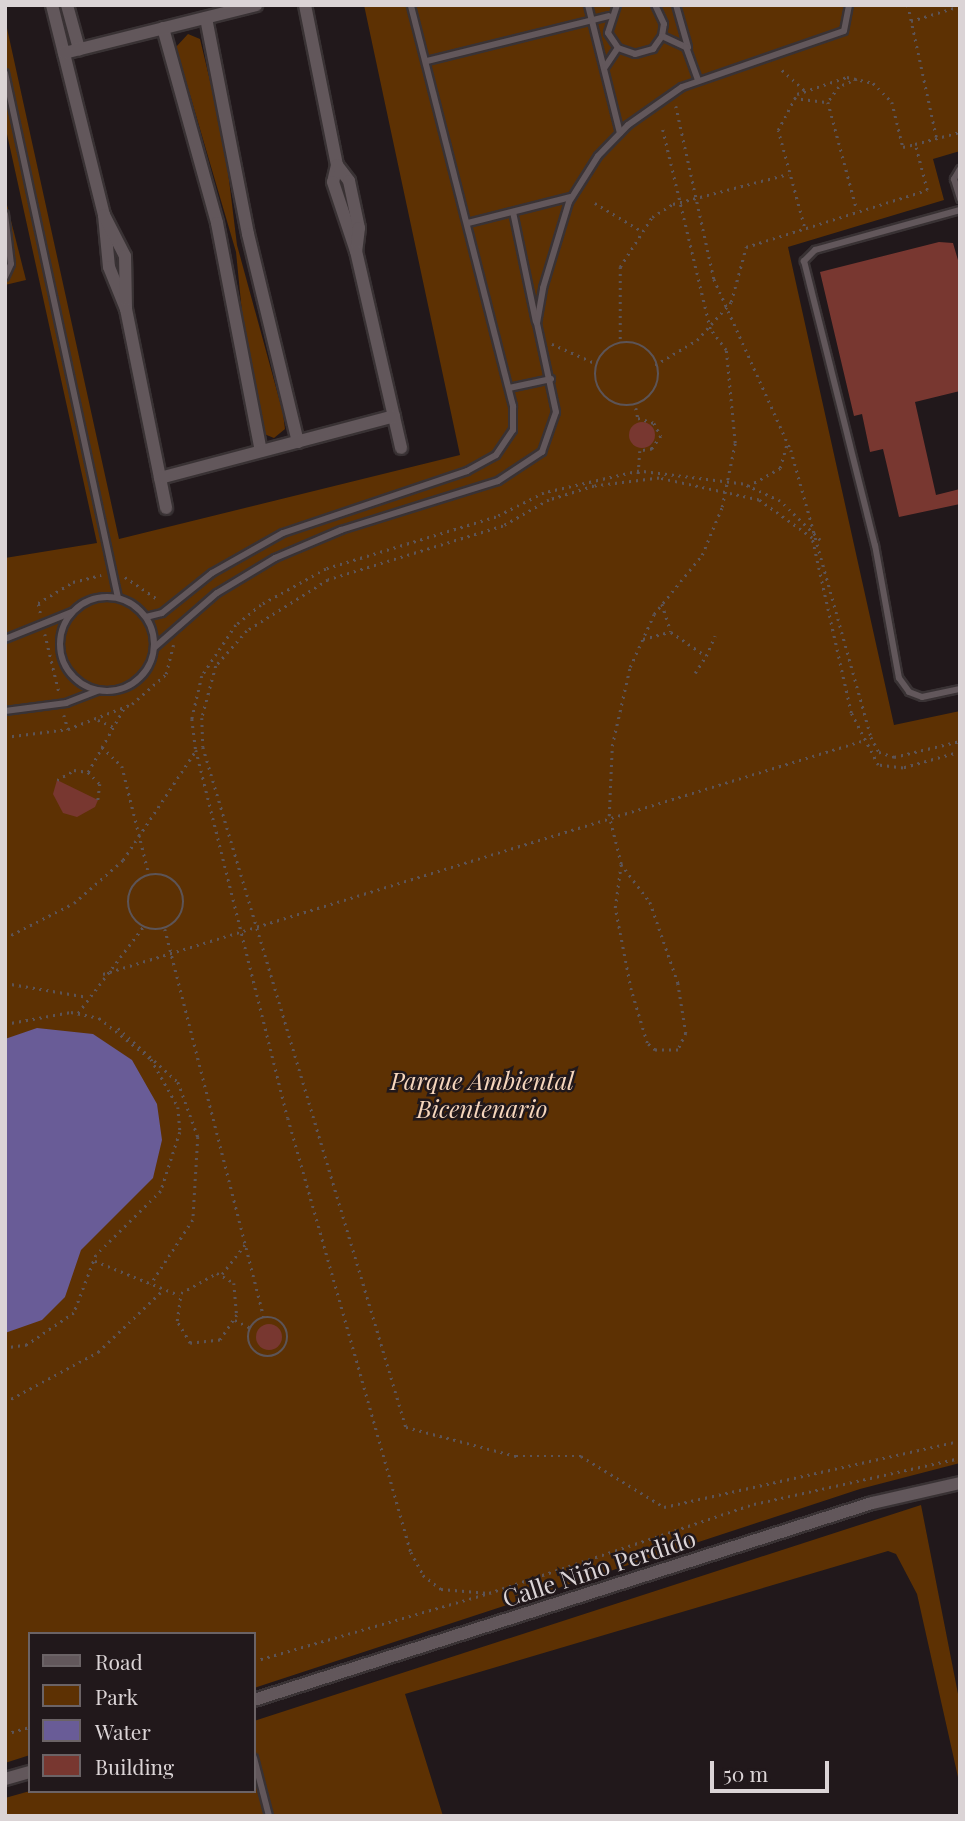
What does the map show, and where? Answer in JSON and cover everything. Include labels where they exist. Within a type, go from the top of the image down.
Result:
[{"type":"street","points":[[52,5],[104,215],[109,267],[127,309],[166,508]]},
{"type":"street","points":[[68,5],[79,49]]},
{"type":"street","points":[[64,53],[256,5]]},
{"type":"street","points":[[305,5],[337,165],[338,204],[356,251],[401,448]]},
{"type":"street","points":[[206,18],[298,442]]},
{"type":"street","points":[[163,28],[217,223],[261,451]]},
{"type":"street","points":[[160,478],[394,416]]},
{"type":"street","name":"Calle Niño Perdido","points":[[256,1699],[872,1503],[959,1484]]},
{"type":"street","points":[[5,1779],[28,1773]]},
{"type":"lane","points":[[146,617],[166,610],[212,573],[283,533],[467,471],[496,455],[513,429],[509,388],[411,5]]},
{"type":"lane","points":[[588,5],[620,133]]},
{"type":"lane","points":[[617,5],[609,16],[608,33],[618,48],[644,53],[662,36],[664,24],[655,5]]},
{"type":"lane","points":[[676,5],[698,80]]},
{"type":"lane","points":[[537,323],[551,255],[572,197],[620,133],[673,93],[698,80],[844,31],[849,5]]},
{"type":"lane","points":[[427,61],[592,18],[609,16]]},
{"type":"lane","points":[[662,36],[681,41],[690,54]]},
{"type":"lane","points":[[604,68],[618,48]]},
{"type":"lane","points":[[5,72],[118,598]]},
{"type":"lane","points":[[958,170],[960,199]]},
{"type":"lane","points":[[468,223],[572,197]]},
{"type":"lane","points":[[960,210],[815,250],[804,261],[875,545],[899,678],[909,692],[922,697],[960,689]]},
{"type":"lane","points":[[5,712],[62,704],[99,690],[130,686],[142,676],[155,647],[225,588],[310,542],[522,468],[542,452],[555,427],[551,379],[513,212]]},
{"type":"lane","points":[[5,214],[11,264],[5,277]]},
{"type":"lane","points":[[509,388],[551,379]]},
{"type":"lane","points":[[5,639],[102,597],[118,598],[146,617],[155,647]]},
{"type":"lane","points":[[74,611],[61,637],[63,658],[73,677],[99,690]]},
{"type":"lane","points":[[256,1766],[269,1816]]},
{"type":"path","points":[[908,5],[937,139]]},
{"type":"path","points":[[911,21],[960,6]]},
{"type":"path","points":[[782,71],[804,90]]},
{"type":"path","points":[[804,226],[778,130],[791,99],[804,90],[861,79],[882,88],[892,102],[903,147],[960,132]]},
{"type":"path","points":[[828,102],[846,82],[861,79]]},
{"type":"path","points":[[673,93],[726,308],[787,440],[820,540],[879,752],[894,757],[960,741]]},
{"type":"path","points":[[791,99],[828,102]]},
{"type":"path","points":[[828,102],[858,210]]},
{"type":"path","points":[[621,864],[650,902],[678,983],[686,1033],[678,1050],[655,1050],[643,1030],[615,908],[621,864],[610,816],[612,746],[643,639],[662,604],[702,555],[726,491],[735,443],[726,350],[710,329],[662,128]]},
{"type":"path","points":[[655,365],[710,329],[726,308],[746,247],[804,226],[927,190],[915,144]]},
{"type":"path","points":[[597,364],[620,339],[620,267],[641,230],[680,202],[790,174]]},
{"type":"path","points":[[594,203],[641,230]]},
{"type":"path","points":[[541,338],[597,364],[607,399],[636,408]]},
{"type":"path","points":[[620,339],[640,343],[655,365],[653,397],[636,408]]},
{"type":"path","points":[[636,408],[638,418],[654,423],[661,436],[652,449],[640,451],[638,479]]},
{"type":"path","points":[[748,486],[780,468],[787,440]]},
{"type":"path","points":[[489,1593],[441,1589],[411,1552],[242,931],[196,750],[192,719],[202,676],[236,625],[261,605],[326,569],[496,517],[584,480],[639,471],[748,486],[788,507],[820,540]]},
{"type":"path","points":[[960,752],[903,768],[878,765],[862,741],[812,538],[759,500],[726,491],[638,479],[549,500],[503,526],[328,580],[247,631],[224,657],[206,695],[203,747],[406,1427],[516,1455],[581,1456],[664,1507],[960,1441]]},
{"type":"path","points":[[68,729],[38,603],[73,582],[114,574],[152,591],[166,610]]},
{"type":"path","points":[[662,604],[671,632],[706,656]]},
{"type":"path","points":[[5,737],[68,729],[98,720],[125,707],[166,674],[173,630]]},
{"type":"path","points":[[643,639],[671,632]]},
{"type":"path","points":[[695,673],[715,636]]},
{"type":"path","points":[[88,772],[125,707]]},
{"type":"path","points":[[98,720],[113,727]]},
{"type":"path","points":[[103,974],[610,816],[862,741]]},
{"type":"path","points":[[102,747],[122,766],[150,875]]},
{"type":"path","points":[[5,938],[74,903],[141,839],[196,750]]},
{"type":"path","points":[[57,780],[74,770],[88,772],[100,784],[98,800]]},
{"type":"path","points":[[150,875],[169,877],[185,900],[180,918],[165,929],[143,927],[128,901],[135,884],[150,875]]},
{"type":"path","points":[[78,1013],[103,974],[143,927]]},
{"type":"path","points":[[165,929],[264,1317],[287,1329],[279,1353],[256,1353],[251,1328]]},
{"type":"path","points":[[5,983],[88,998]]},
{"type":"path","points":[[5,1024],[34,1014],[78,1013],[99,1018],[135,1038],[178,1082],[198,1137],[193,1220],[151,1284]]},
{"type":"path","points":[[5,1348],[27,1345],[74,1313],[95,1261],[161,1191],[180,1132],[178,1107],[151,1059],[99,1018]]},
{"type":"path","points":[[222,1274],[246,1243]]},
{"type":"path","points":[[95,1261],[180,1296]]},
{"type":"path","points":[[222,1274],[234,1283],[235,1320],[220,1340],[190,1343],[177,1321],[180,1296],[199,1277],[222,1274]]},
{"type":"path","points":[[5,1402],[98,1352],[164,1289]]},
{"type":"path","points":[[251,1328],[264,1317]]},
{"type":"path","points":[[235,1320],[251,1328]]},
{"type":"path","points":[[256,1660],[489,1593],[754,1504],[960,1458]]},
{"type":"path","points":[[5,1734],[28,1728]]},
{"type":"green space","name":"Parque Ambiental Bicentenario","points":[[364,5],[960,5],[960,151],[933,159],[944,200],[788,247],[894,725],[960,711],[960,1463],[860,1489],[256,1687],[256,1632],[28,1632],[28,1756],[5,1763],[5,558],[97,543],[5,125],[5,19],[119,539],[460,455]]},
{"type":"green space","points":[[188,34],[200,39],[224,139],[237,245],[283,413],[285,429],[274,438],[264,434],[245,343],[236,252],[176,47]]},
{"type":"green space","points":[[5,197],[26,280],[5,285]]},
{"type":"green space","points":[[921,1505],[960,1704],[960,1786],[917,1594],[896,1554],[888,1551],[405,1694],[443,1816],[5,1816],[5,1798],[28,1792],[256,1793],[256,1720]]},
{"type":"water","points":[[37,1028],[93,1034],[132,1060],[157,1104],[162,1140],[153,1178],[81,1250],[65,1297],[42,1320],[5,1333],[5,1039]]},
{"type":"building","points":[[939,242],[953,243],[960,267],[960,391],[915,402],[936,495],[960,489],[960,504],[899,517],[883,449],[870,452],[862,414],[854,416],[820,272]]},
{"type":"building","points":[[642,422],[651,426],[655,435],[651,444],[642,448],[633,444],[629,435],[633,426]]},
{"type":"building","points":[[57,780],[98,800],[95,807],[77,817],[63,813],[53,794]]},
{"type":"building","points":[[269,1324],[278,1328],[282,1337],[278,1346],[269,1350],[260,1346],[256,1337],[260,1328]]}]
